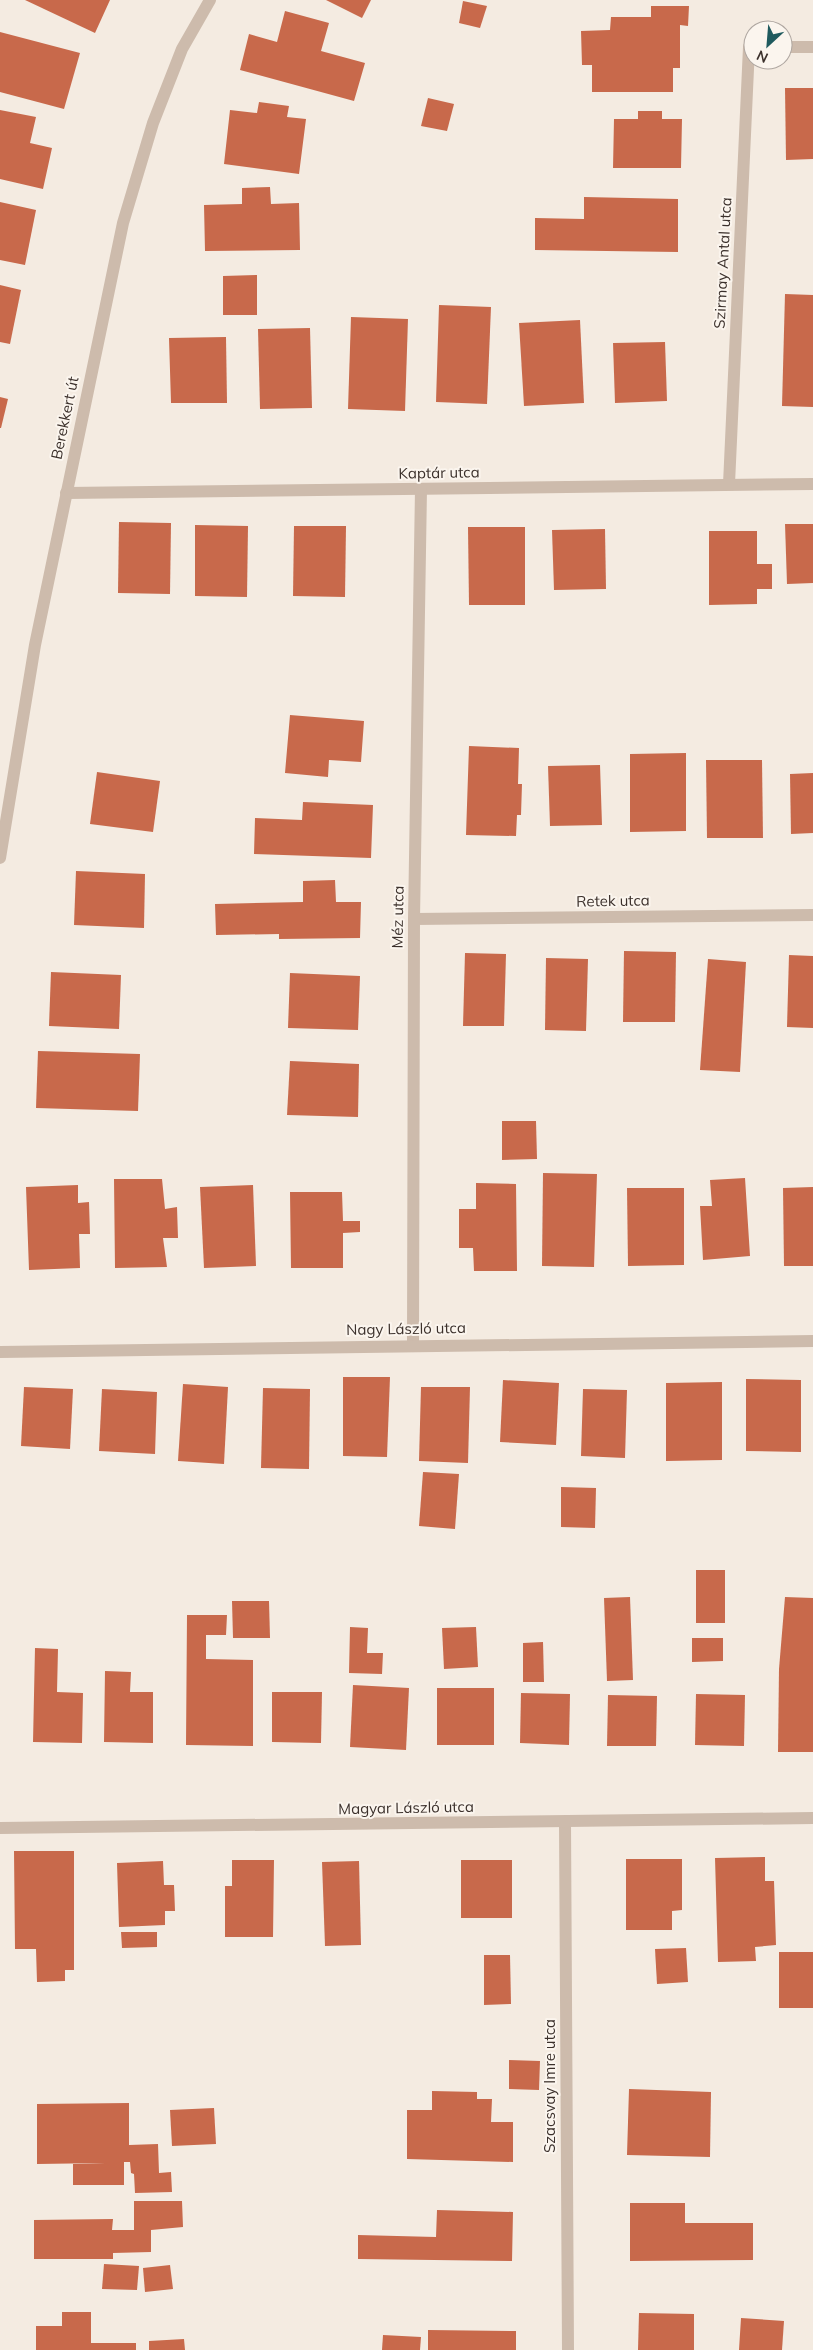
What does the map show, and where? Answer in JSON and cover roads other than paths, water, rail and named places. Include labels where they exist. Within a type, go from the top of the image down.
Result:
[{"type":"street","name":"Berekkert út","points":[[0,858],[35,645],[123,223],[153,123],[182,49],[210,0]]},
{"type":"street","points":[[793,47],[813,47]]},
{"type":"street","name":"Szirmay Antal utca","points":[[729,484],[747,70]]},
{"type":"street","name":"Kaptár utca","points":[[66,493],[813,484]]},
{"type":"street","name":"Méz utca","points":[[413,1346],[414,919],[422,489]]},
{"type":"street","name":"Retek utca","points":[[414,919],[813,915]]},
{"type":"street","name":"Nagy László utca","points":[[0,1352],[813,1341]]},
{"type":"street","name":"Magyar László utca","points":[[0,1828],[813,1818]]},
{"type":"street","name":"Szacsvay Imre utca","points":[[566,1822],[568,2350]]}]
